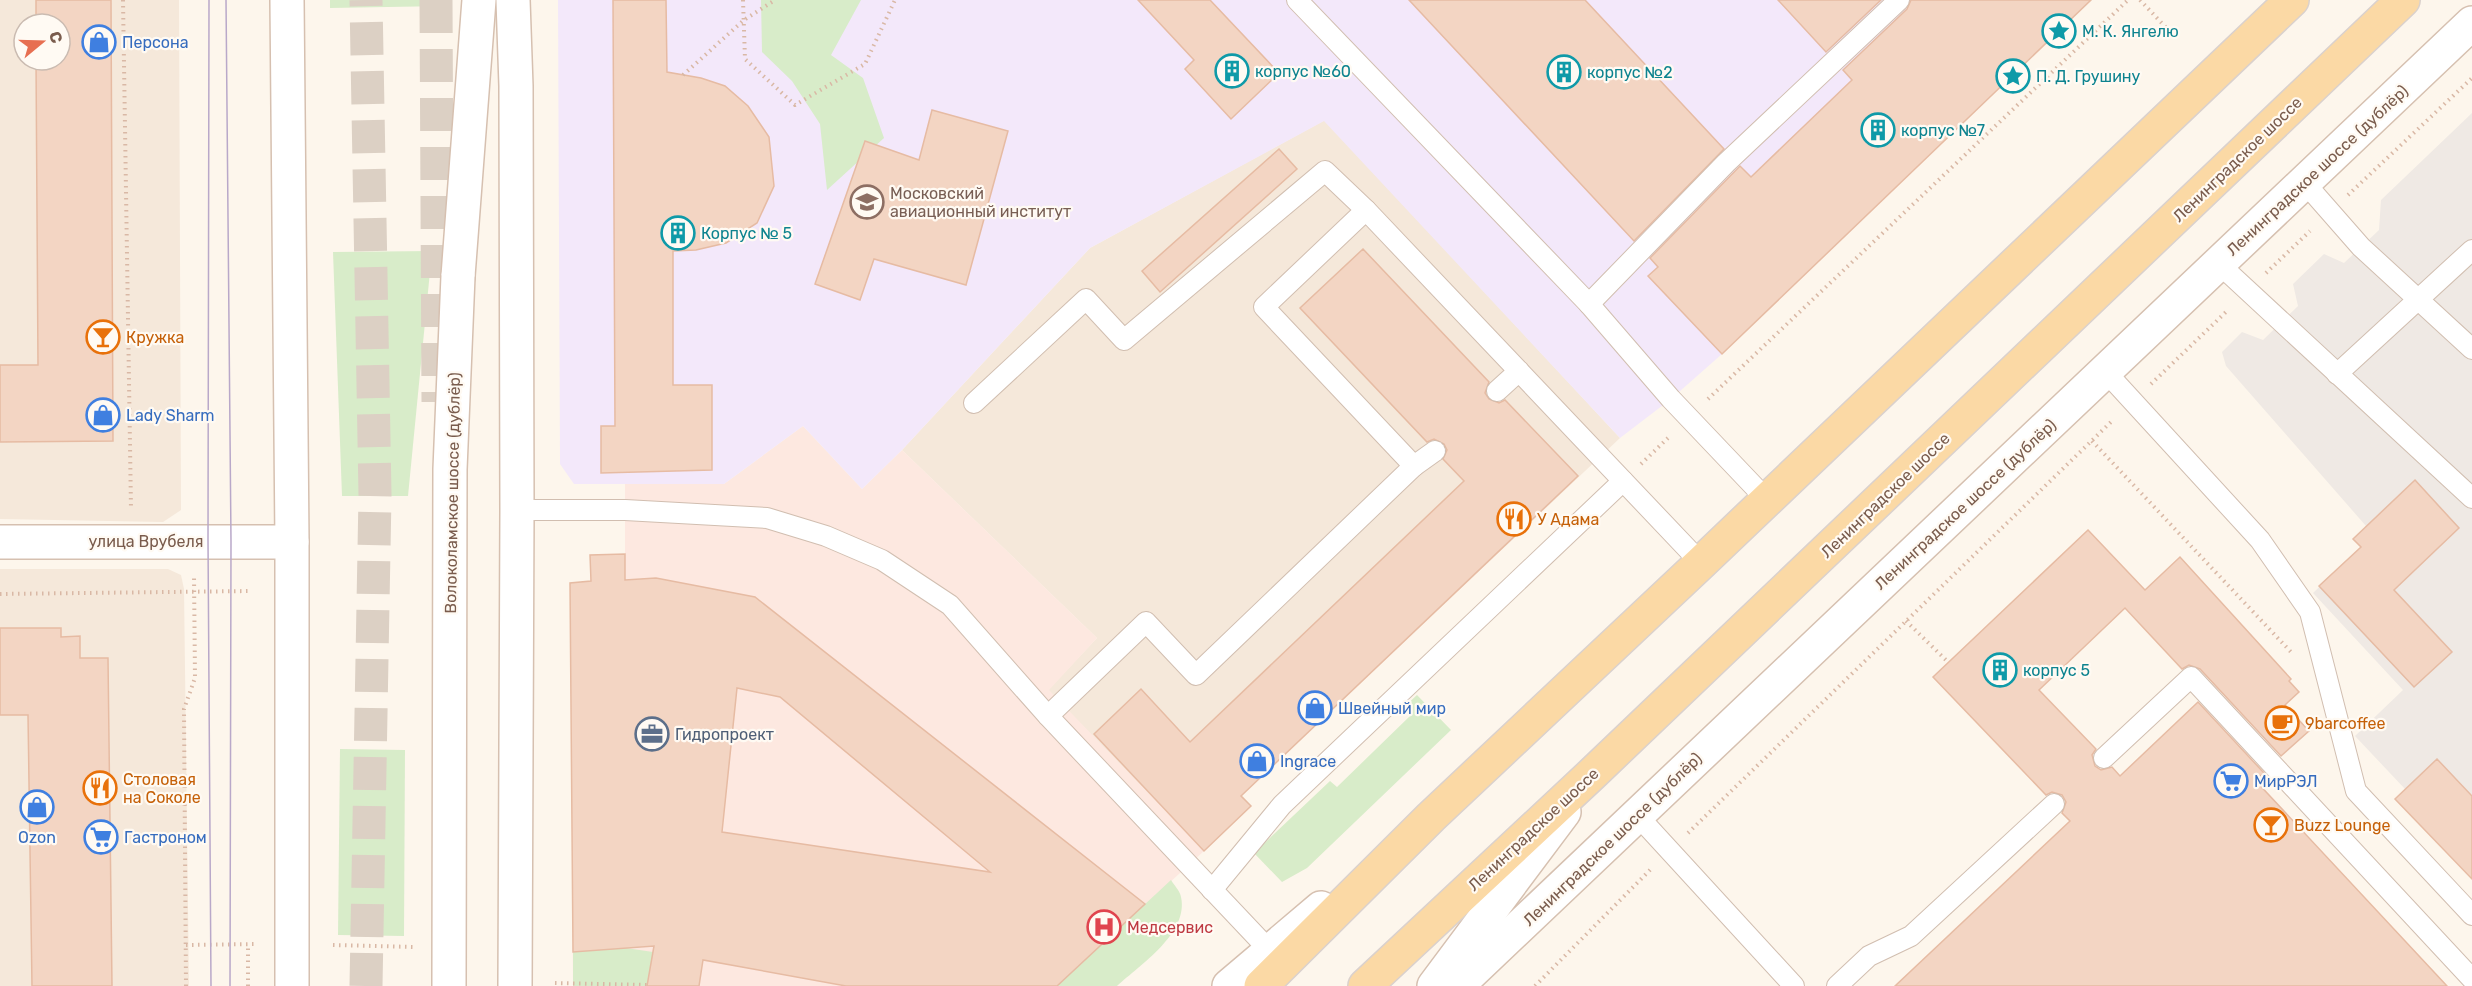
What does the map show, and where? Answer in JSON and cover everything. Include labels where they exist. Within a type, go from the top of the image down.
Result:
[{"type":"main road","points":[[286,0],[292,542],[292,986]]},
{"type":"main road","name":"Волоколамское шоссе (дублёр)","points":[[449,986],[450,469],[458,276],[479,0]]},
{"type":"main road","points":[[513,0],[516,86],[517,510],[515,986]]},
{"type":"main road","points":[[1261,986],[1431,817],[2292,0]]},
{"type":"main road","name":"Ленинградское шоссе","points":[[1365,986],[1592,774],[2403,0]]},
{"type":"main road","name":"Ленинградское шоссе (дублёр)","points":[[1457,986],[2472,23]]},
{"type":"main road","name":"улица Врубеля","points":[[0,542],[193,540],[292,542]]},
{"type":"main road","points":[[1434,986],[1592,774]]},
{"type":"main road","points":[[1230,986],[1431,817]]},
{"type":"lane","points":[[1297,0],[1589,303],[1689,418],[1767,500]]},
{"type":"lane","points":[[1589,303],[1726,163],[1899,0]]},
{"type":"lane","points":[[974,403],[1086,299],[1124,340],[1324,171],[1366,210],[1701,563]]},
{"type":"lane","points":[[2304,182],[2361,247],[2472,349]]},
{"type":"lane","points":[[1366,210],[1264,307],[1414,466]]},
{"type":"lane","points":[[2337,374],[2472,250]]},
{"type":"lane","points":[[2218,263],[2472,498]]},
{"type":"lane","points":[[1497,391],[1519,371]]},
{"type":"lane","points":[[2105,371],[2260,540],[2310,612],[2356,791],[2472,915]]},
{"type":"lane","points":[[1048,716],[1146,622],[1196,675],[1414,466],[1435,451]]},
{"type":"lane","points":[[1212,890],[1281,805],[1623,481]]},
{"type":"lane","points":[[517,510],[625,510],[766,518],[826,536],[882,560],[950,606],[1048,716],[1270,951]]},
{"type":"lane","points":[[2103,758],[2191,678],[2472,979]]},
{"type":"lane","points":[[1837,986],[1869,956],[1911,936],[2054,804]]},
{"type":"lane","points":[[1637,815],[1794,986]]},
{"type":"path","points":[[123,0],[131,513]]},
{"type":"path","points":[[744,0],[745,59],[795,105],[865,64],[895,0]]},
{"type":"path","points":[[683,75],[744,20],[775,0]]},
{"type":"path","points":[[1623,481],[2128,0]]},
{"type":"path","points":[[2140,0],[2173,35]]},
{"type":"path","points":[[1535,986],[1670,851],[2133,401],[2472,78]]},
{"type":"path","points":[[2092,441],[2293,655]]},
{"type":"path","points":[[186,986],[184,709],[195,678],[193,540]]},
{"type":"path","points":[[0,594],[251,591]]},
{"type":"path","points":[[1906,621],[1948,662]]},
{"type":"path","points":[[186,945],[248,944],[248,986]]},
{"type":"path","points":[[333,945],[428,947]]},
{"type":"path","points":[[555,984],[647,985]]},
{"type":"shaded area","points":[[0,0],[179,0],[181,510],[163,522],[0,519]]},
{"type":"shaded area","name":"Московский авиационный институт","points":[[558,0],[2091,0],[1722,354],[1671,399],[1620,438],[1324,121],[1090,248],[902,450],[862,489],[803,426],[724,484],[574,484],[560,464]]},
{"type":"shaded area","points":[[2472,113],[2472,879],[2395,799],[2405,789],[2355,736],[2403,690],[2313,593],[2361,547],[2353,539],[2366,526],[2226,366],[2222,352],[2242,332],[2263,340],[2298,306],[2293,284],[2324,254],[2344,263],[2379,230],[2381,200]]},
{"type":"shaded area","points":[[1325,120],[1620,438],[1242,795],[1251,806],[1204,851],[1048,690],[1097,638],[902,450],[1090,248]]},
{"type":"shaded area","points":[[803,426],[862,489],[902,450],[1097,638],[1049,690],[1204,851],[1057,986],[573,986],[570,583],[590,581],[590,555],[625,554],[625,484],[724,484]]},
{"type":"shaded area","points":[[0,569],[168,569],[181,575],[184,589],[189,986],[0,986]]},
{"type":"green space","points":[[330,0],[446,0],[445,6],[330,8]]},
{"type":"green space","points":[[761,0],[861,0],[831,55],[863,78],[884,138],[827,190],[820,124],[792,81],[762,52]]},
{"type":"green space","points":[[432,251],[408,496],[342,496],[333,252]]},
{"type":"green space","points":[[1417,695],[1451,730],[1307,868],[1282,882],[1254,853],[1330,781],[1337,787],[1410,716],[1403,708]]},
{"type":"green space","points":[[340,749],[405,750],[404,936],[338,935]]},
{"type":"green space","points":[[1171,880],[1180,895],[1181,910],[1178,923],[1161,947],[1117,986],[1057,986]]},
{"type":"green space","points":[[626,948],[653,952],[647,986],[573,986],[573,952]]},
{"type":"building","points":[[36,0],[111,0],[113,441],[0,442],[0,365],[38,365],[36,72],[72,72],[72,12],[36,12]]},
{"type":"building","name":"Корпус № 5","points":[[613,0],[666,0],[667,72],[701,78],[725,86],[748,106],[769,137],[774,186],[757,223],[726,243],[696,250],[673,251],[673,385],[712,385],[712,470],[601,473],[601,426],[615,426]]},
{"type":"building","points":[[1138,0],[1210,0],[1279,73],[1231,119],[1185,69],[1194,60]]},
{"type":"building","name":"корпус №2","points":[[1409,0],[1585,0],[1724,149],[1634,241]]},
{"type":"building","points":[[1778,0],[1881,0],[1826,52]]},
{"type":"building","name":"корпус №7","points":[[1911,0],[2091,0],[1722,354],[1648,276],[1658,267],[1650,258],[1740,166],[1751,177],[1852,80],[1843,70],[1907,9]]},
{"type":"building","points":[[932,110],[1008,131],[966,285],[874,259],[860,300],[815,284],[865,141],[919,160]]},
{"type":"building","points":[[1279,149],[1297,169],[1160,292],[1142,271]]},
{"type":"building","points":[[1363,249],[1489,382],[1485,393],[1489,399],[1499,403],[1505,400],[1578,476],[1241,796],[1251,806],[1204,851],[1094,734],[1141,689],[1190,742],[1464,481],[1443,459],[1447,450],[1444,444],[1434,439],[1427,442],[1300,308]]},
{"type":"building","points":[[2415,480],[2459,528],[2394,590],[2452,652],[2414,687],[2319,586],[2361,547],[2353,539]]},
{"type":"building","points":[[2088,530],[2145,590],[2180,557],[2291,679],[2289,681],[2299,692],[2285,705],[2309,731],[2281,756],[2200,669],[2189,665],[2182,669],[2125,608],[2039,690],[2096,749],[2092,755],[2095,766],[2101,770],[2112,767],[2120,776],[2198,702],[2264,773],[2255,780],[2447,986],[1895,986],[2070,821],[2062,813],[2066,802],[2062,795],[2052,792],[2046,795],[1933,677]]},
{"type":"building","name":"Гидропроект","points":[[625,554],[625,580],[656,578],[755,597],[1145,904],[1057,986],[846,986],[703,960],[699,986],[647,986],[654,946],[573,952],[570,583],[591,581],[590,555]],"holes":[[[737,688],[780,697],[990,872],[722,832]]]},
{"type":"building","points":[[0,628],[61,628],[61,637],[80,636],[80,658],[108,658],[112,986],[32,986],[28,715],[0,715]]},
{"type":"building","points":[[2437,759],[2472,796],[2472,879],[2395,799]]},
{"type":"tunnel","points":[[366,0],[375,495],[366,986]]},
{"type":"tunnel","points":[[436,0],[438,402]]},
{"type":"tram line","points":[[209,0],[208,540],[211,986]]},
{"type":"tram line","points":[[226,0],[231,541],[230,986]]},
{"type":"place","name":"М. К. Янгелю","points":[[2059,31]]},
{"type":"place","name":"Персона","points":[[99,42]]},
{"type":"place","name":"корпус №60","points":[[1232,71]]},
{"type":"place","name":"корпус №2","points":[[1564,72]]},
{"type":"place","name":"П. Д. Грушину","points":[[2013,76]]},
{"type":"place","name":"корпус №7","points":[[1878,130]]},
{"type":"place","name":"Московский авиационный институт","points":[[867,202]]},
{"type":"place","name":"Корпус № 5","points":[[678,233]]},
{"type":"place","name":"Кружка","points":[[103,337]]},
{"type":"place","name":"Lady Sharm","points":[[103,415]]},
{"type":"place","name":"У Адама","points":[[1514,519]]},
{"type":"place","name":"корпус 5","points":[[2000,670]]},
{"type":"place","name":"Швейный мир","points":[[1315,708]]},
{"type":"place","name":"9barcoffee","points":[[2282,723]]},
{"type":"place","name":"Гидропроект","points":[[652,734]]},
{"type":"place","name":"Ingrace","points":[[1257,761]]},
{"type":"place","name":"МирРЭЛ","points":[[2231,781]]},
{"type":"place","name":"Столовая на Соколе","points":[[100,788]]},
{"type":"place","name":"Ozon","points":[[37,807]]},
{"type":"place","name":"Buzz Lounge","points":[[2271,825]]},
{"type":"place","name":"Гастроном","points":[[101,837]]},
{"type":"place","name":"Медсервис","points":[[1104,927]]}]
